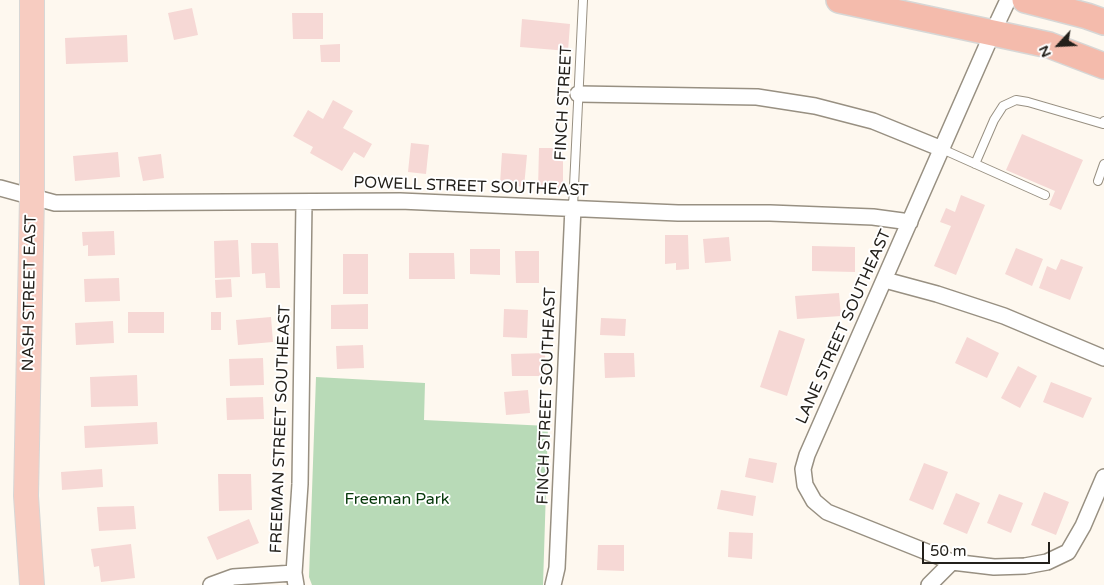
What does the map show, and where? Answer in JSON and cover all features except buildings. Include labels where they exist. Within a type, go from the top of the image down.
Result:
[{"type":"highway","points":[[839,0],[1049,45],[1104,66]]},
{"type":"highway","points":[[1025,0],[1104,22]]},
{"type":"main road","name":"NASH STREET EAST","points":[[32,0],[32,197],[26,496],[32,585]]},
{"type":"street","name":"LANE STREET SOUTHEAST","points":[[1008,0],[807,455],[803,469],[805,485],[814,501],[827,512],[952,562],[994,567],[1024,566],[1048,562],[1068,552],[1076,542],[1104,477]]},
{"type":"street","points":[[578,94],[757,97],[815,106],[873,121],[942,149]]},
{"type":"street","name":"POWELL STREET SOUTHEAST","points":[[0,188],[54,203],[400,201],[678,213],[770,213],[850,216],[910,222]]},
{"type":"street","name":"FREEMAN STREET SOUTHEAST","points":[[211,585],[233,577],[295,579],[300,484],[304,202]]},
{"type":"street","name":"FINCH STREET SOUTHEAST","points":[[553,585],[557,568],[573,207]]},
{"type":"street","points":[[885,280],[937,294],[1004,316],[1104,358]]},
{"type":"street","points":[[928,585],[952,562]]},
{"type":"lane","name":"FINCH STREET","points":[[573,207],[583,0]]},
{"type":"lane","points":[[975,164],[994,120],[1003,106],[1016,100],[1104,124]]},
{"type":"lane","points":[[942,149],[1045,195]]},
{"type":"lane","points":[[1098,181],[1104,164]]},
{"type":"green space","name":"Freeman Park","points":[[316,377],[425,383],[424,420],[548,426],[543,585],[312,585],[309,577]]}]
